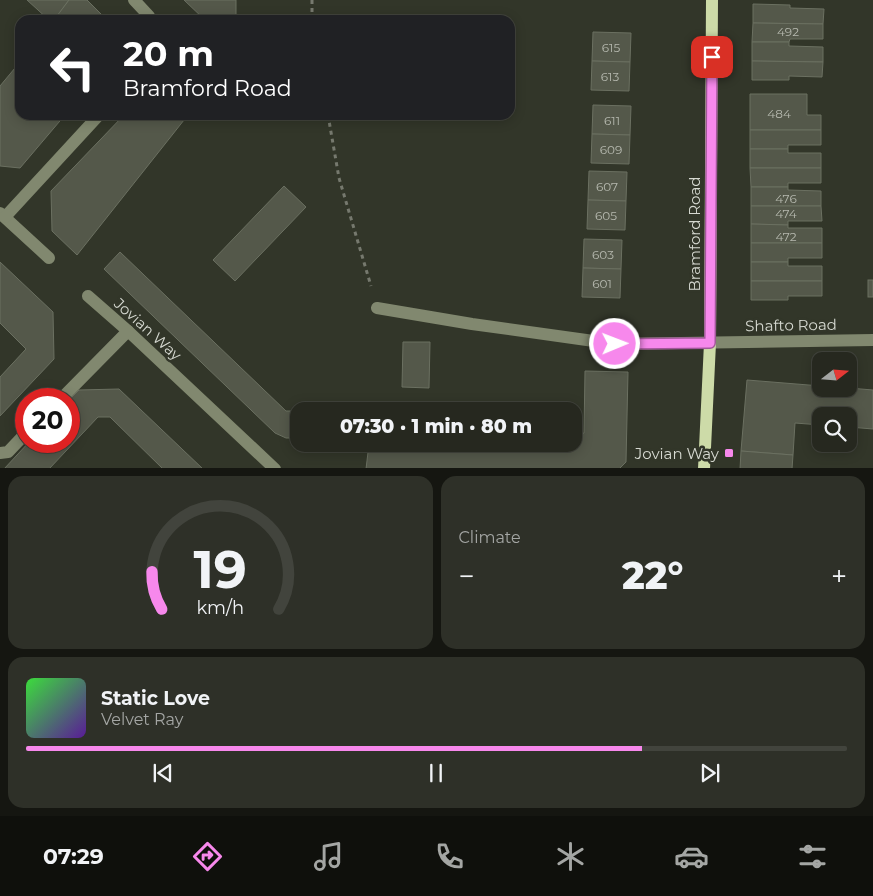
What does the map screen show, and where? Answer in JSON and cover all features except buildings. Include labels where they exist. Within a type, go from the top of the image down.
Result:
[{"type":"main road","name":"Bramford Road","points":[[704,468],[710,343],[712,0]]},
{"type":"street","points":[[134,0],[148,15]]},
{"type":"street","points":[[49,258],[2,215],[94,120]]},
{"type":"street","name":"Jovian Way","points":[[88,296],[275,468]]},
{"type":"street","name":"Shafto Road","points":[[377,308],[472,324],[615,344],[873,340]]},
{"type":"street","points":[[71,388],[128,331]]},
{"type":"street","points":[[0,452],[8,452],[15,445]]},
{"type":"path","points":[[312,0],[312,15]]},
{"type":"path","points":[[329,120],[339,178],[377,308]]},
{"type":"place","name":"Jovian Way","points":[[729,453]]},
{"type":"route","points":[[615,344],[710,343],[712,57]]}]
